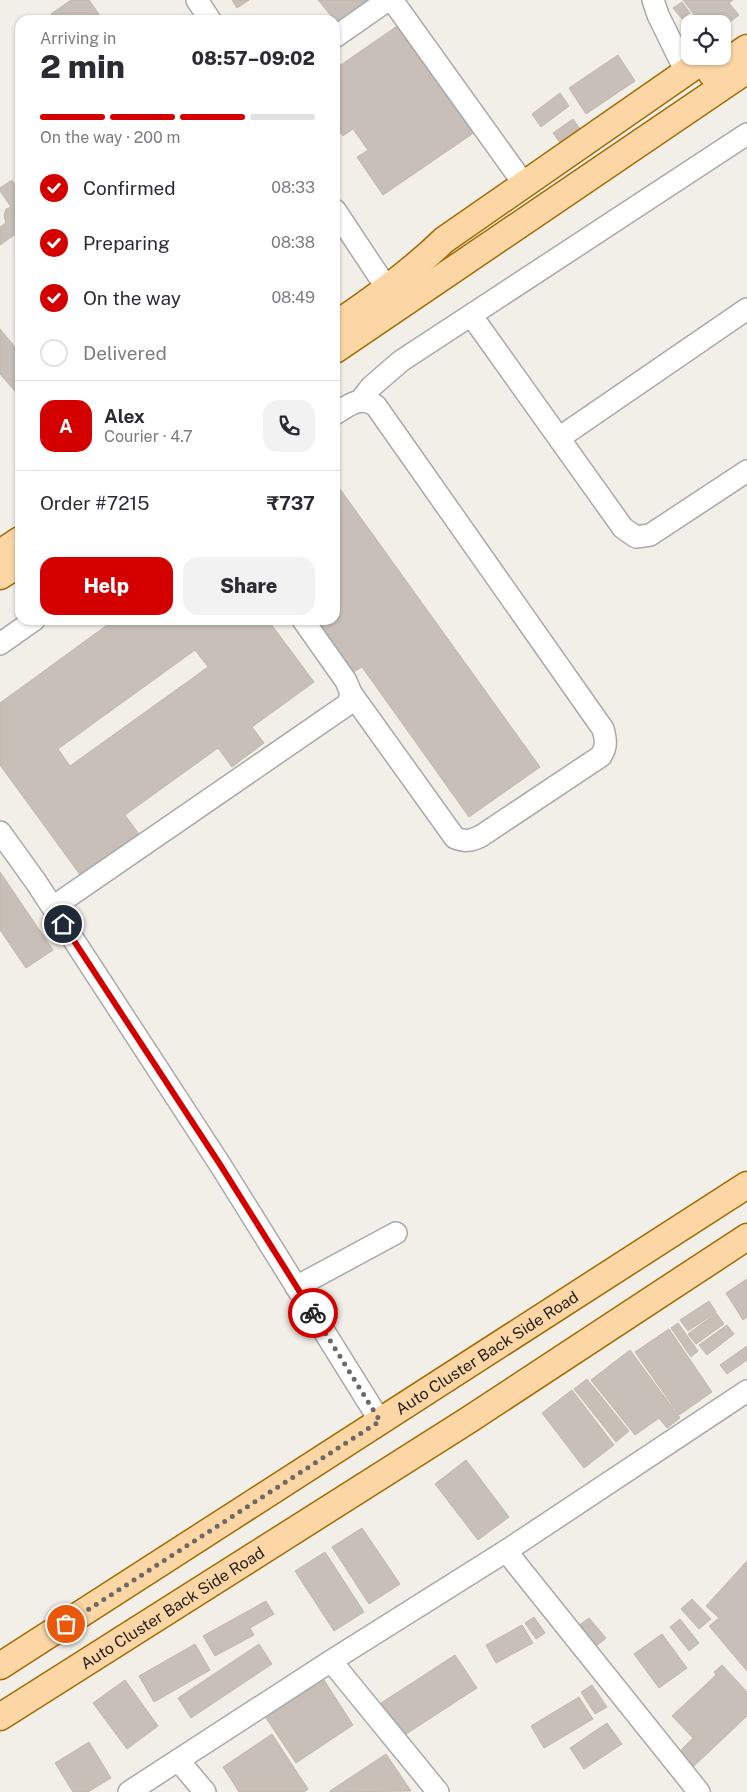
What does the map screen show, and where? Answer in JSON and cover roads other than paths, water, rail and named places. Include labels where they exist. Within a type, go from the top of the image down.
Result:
[{"type":"main road","points":[[731,41],[747,30]]},
{"type":"main road","points":[[422,261],[454,252],[747,48]]},
{"type":"main road","points":[[340,346],[393,298],[422,261],[444,240],[696,65]]},
{"type":"main road","points":[[340,323],[393,298],[747,70]]},
{"type":"main road","points":[[0,553],[15,543]]},
{"type":"main road","points":[[0,576],[15,566]]},
{"type":"main road","name":"Auto Cluster Back Side Road","points":[[0,1666],[747,1184]]},
{"type":"main road","name":"Auto Cluster Back Side Road","points":[[0,1716],[467,1421],[747,1237]]},
{"type":"street","points":[[197,0],[207,15]]},
{"type":"street","points":[[340,34],[390,0],[524,184]]},
{"type":"street","points":[[653,0],[658,15],[686,72]]},
{"type":"street","points":[[360,401],[371,387],[402,361],[747,134]]},
{"type":"street","points":[[340,218],[393,298]]},
{"type":"street","points":[[559,438],[747,309]]},
{"type":"street","points":[[471,315],[623,528],[636,537],[650,535],[747,471]]},
{"type":"street","points":[[307,625],[346,681],[351,693],[455,838],[464,841],[472,840],[489,830],[601,756],[606,748],[606,739],[602,730],[376,406],[369,401],[360,401],[340,411]]},
{"type":"street","points":[[0,644],[27,625]]},
{"type":"street","points":[[52,907],[334,715],[348,704],[351,693]]},
{"type":"street","points":[[0,832],[52,907],[216,1158],[380,1421]]},
{"type":"street","points":[[296,1287],[396,1233]]},
{"type":"street","points":[[129,1792],[331,1660],[506,1551],[747,1391]]},
{"type":"street","points":[[506,1551],[699,1792]]},
{"type":"street","points":[[331,1660],[438,1792]]},
{"type":"street","points":[[178,1760],[205,1792]]}]
